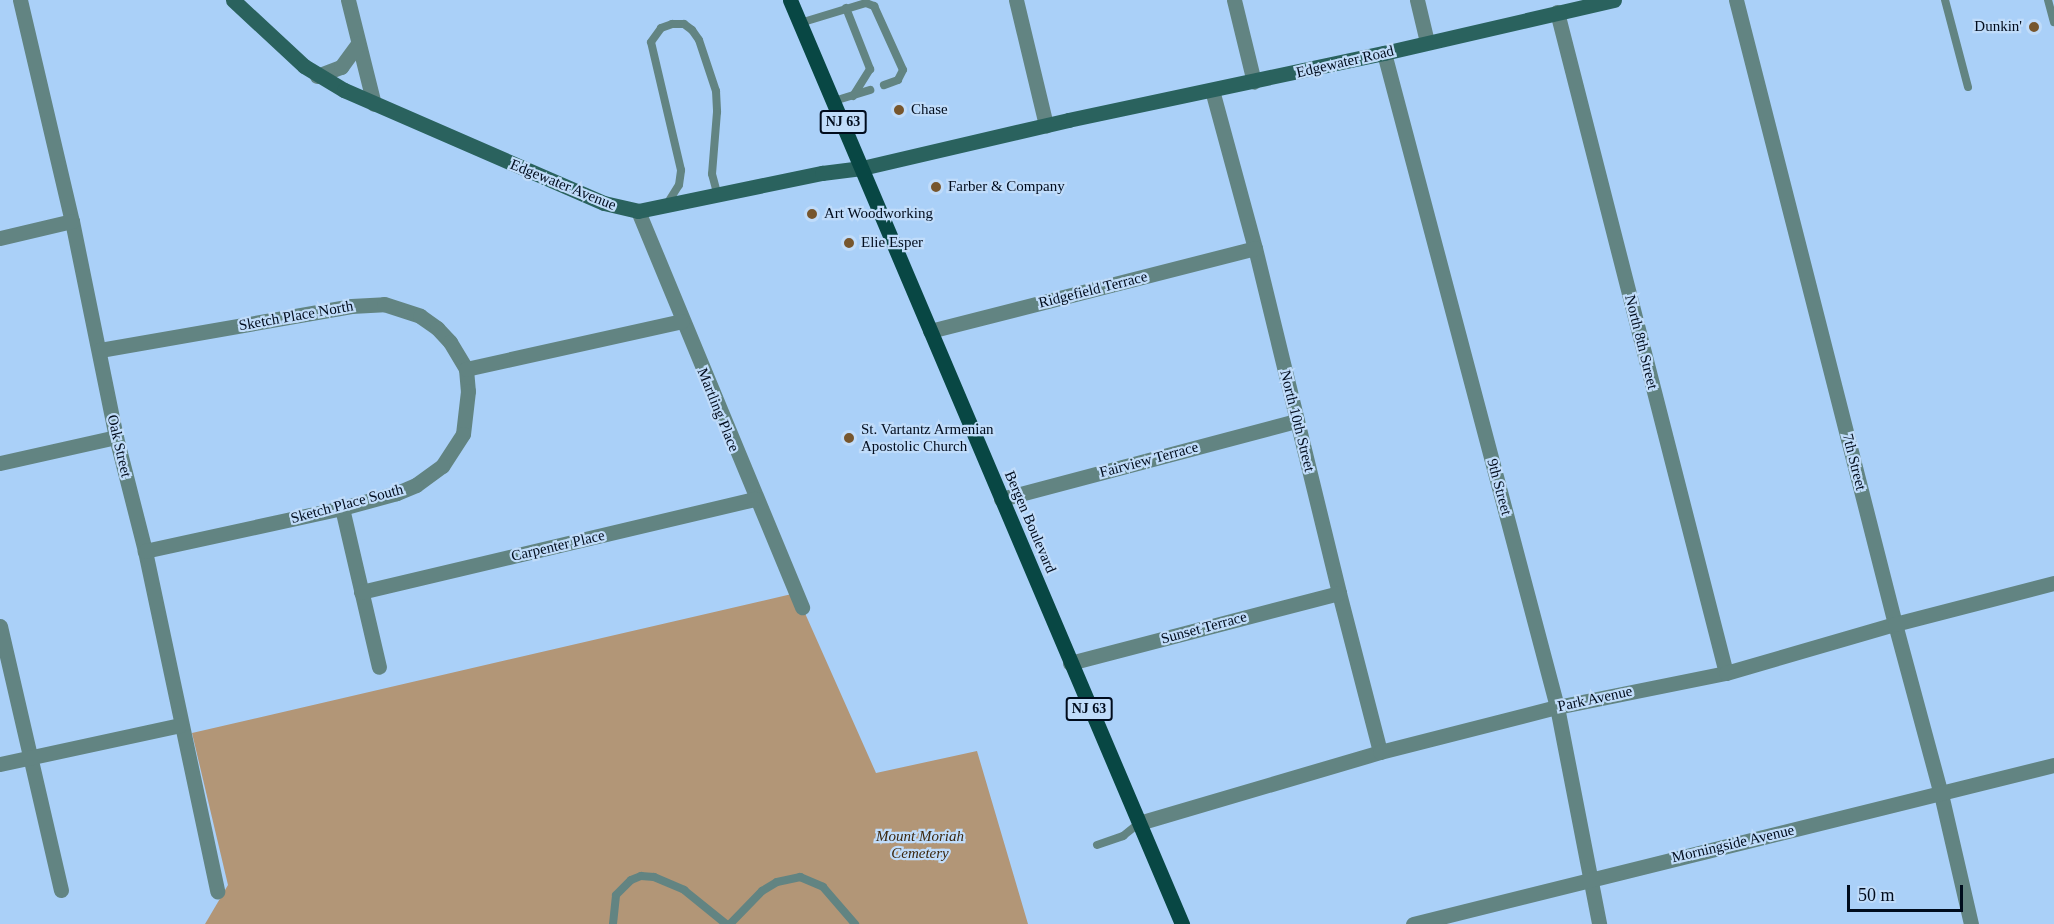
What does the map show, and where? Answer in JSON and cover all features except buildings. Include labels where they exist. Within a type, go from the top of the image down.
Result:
[{"type":"main road","name":"Bergen Boulevard","points":[[790,0],[1182,924]]},
{"type":"street","name":"Oak Street","points":[[20,0],[72,221],[116,437],[145,551],[180,725],[217,891]]},
{"type":"street","name":"Edgewater Avenue","points":[[233,0],[317,76],[374,104],[604,203],[638,211],[822,173],[862,168],[1075,119]]},
{"type":"street","points":[[348,0],[374,104]]},
{"type":"street","points":[[1016,0],[1046,125]]},
{"type":"street","points":[[1234,0],[1254,82]]},
{"type":"street","points":[[1417,0],[1427,42]]},
{"type":"street","name":"7th Street","points":[[1736,0],[1895,624],[1941,794],[1971,924]]},
{"type":"street","name":"Edgewater Road","points":[[1075,119],[1254,82],[1604,1]]},
{"type":"street","name":"North 8th Street","points":[[1557,12],[1726,673]]},
{"type":"street","points":[[317,76],[341,67],[358,44]]},
{"type":"street","name":"9th Street","points":[[1384,53],[1557,707],[1588,879],[1599,924]]},
{"type":"street","name":"North 10th Street","points":[[1212,90],[1256,248],[1339,593],[1380,752]]},
{"type":"street","name":"Martling Place","points":[[638,211],[755,499],[802,607]]},
{"type":"street","points":[[0,238],[72,221]]},
{"type":"street","name":"Ridgefield Terrace","points":[[930,331],[1256,248]]},
{"type":"street","name":"Sketch Place North","points":[[100,350],[351,306],[384,304],[420,316],[437,328],[450,342],[466,369]]},
{"type":"street","points":[[466,369],[682,321]]},
{"type":"street","name":"Sketch Place South","points":[[145,551],[342,508],[397,494],[423,481],[442,466],[463,434],[468,391],[466,369]]},
{"type":"street","name":"Fairview Terrace","points":[[1001,500],[1297,421]]},
{"type":"street","points":[[0,463],[116,437]]},
{"type":"street","name":"Carpenter Place","points":[[361,592],[755,499]]},
{"type":"street","points":[[342,508],[379,667]]},
{"type":"street","name":"Park Avenue","points":[[1139,823],[1380,752],[1557,707],[1726,673],[1895,624],[2054,583]]},
{"type":"street","name":"Sunset Terrace","points":[[1070,663],[1339,593]]},
{"type":"street","points":[[0,626],[32,756],[61,890]]},
{"type":"street","points":[[0,764],[180,725]]},
{"type":"street","name":"Morningside Avenue","points":[[1413,924],[2054,765]]},
{"type":"lane","points":[[1945,0],[1968,87]]},
{"type":"lane","points":[[2048,0],[2054,22]]},
{"type":"lane","points":[[800,23],[866,3],[874,6],[903,70],[898,80],[884,85]]},
{"type":"lane","points":[[846,8],[870,69],[853,96]]},
{"type":"lane","points":[[665,207],[679,185],[681,170],[651,42],[661,28],[672,24],[684,24],[699,40],[716,91],[717,112],[712,174],[718,196]]},
{"type":"lane","points":[[834,101],[870,90]]},
{"type":"lane","points":[[1097,845],[1123,836],[1139,823]]},
{"type":"lane","points":[[613,924],[616,895],[631,880],[641,876],[654,877],[684,890],[728,924],[762,891],[777,882],[800,877],[823,887],[855,924]]},
{"type":"green space","name":"Mount Moriah Cemetery","points":[[796,593],[876,773],[977,751],[1028,924],[205,924],[228,885],[192,733]]},
{"type":"place","name":"Dunkin'","points":[[2034,27]]},
{"type":"place","name":"Chase","points":[[899,110]]},
{"type":"place","name":"Farber & Company","points":[[936,187]]},
{"type":"place","name":"Art Woodworking","points":[[812,214]]},
{"type":"place","name":"Elie Esper","points":[[849,243]]},
{"type":"place","name":"St. Vartantz Armenian Apostolic Church","points":[[849,438]]}]
